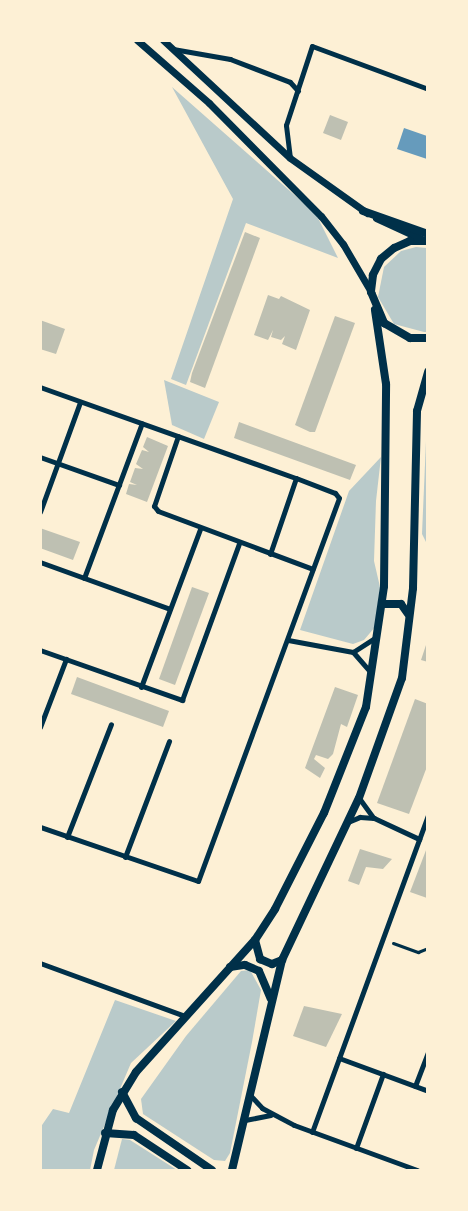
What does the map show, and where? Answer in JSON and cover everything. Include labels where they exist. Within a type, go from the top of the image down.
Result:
[{"type":"main road","points":[[363,211],[428,234]]},
{"type":"main road","points":[[97,1170],[105,1133],[122,1092],[185,1016],[255,940],[275,909],[348,760],[372,680],[383,604],[386,384],[371,292],[373,275],[381,259],[394,248],[410,241],[428,241]]},
{"type":"main road","points":[[375,310],[396,332],[428,338]]},
{"type":"main road","points":[[231,1170],[246,1120],[271,999],[282,960],[359,798],[402,678],[408,614],[413,588],[417,411],[428,372]]},
{"type":"main road","points":[[383,604],[401,604],[408,614]]},
{"type":"main road","points":[[255,940],[260,959],[272,964],[282,960]]},
{"type":"main road","points":[[230,967],[245,965],[259,971],[271,999]]},
{"type":"main road","points":[[122,1092],[136,1118],[212,1170]]},
{"type":"main road","points":[[105,1133],[134,1135],[187,1170]]},
{"type":"street","points":[[137,40],[209,103],[321,216],[371,292]]},
{"type":"street","points":[[163,40],[290,158],[363,211],[428,241]]},
{"type":"street","points":[[290,158],[285,131],[313,43],[428,89]]},
{"type":"street","points":[[173,49],[216,55],[290,82],[298,91]]},
{"type":"street","points":[[290,82],[303,76]]},
{"type":"street","points":[[40,387],[296,478],[335,493],[339,498],[200,879],[192,881],[40,827]]},
{"type":"street","points":[[40,512],[80,402]]},
{"type":"street","points":[[84,578],[142,423]]},
{"type":"street","points":[[178,436],[154,506],[160,513],[313,569]]},
{"type":"street","points":[[40,457],[119,485]]},
{"type":"street","points":[[270,554],[296,478]]},
{"type":"street","points":[[141,687],[200,529]]},
{"type":"street","points":[[40,650],[179,701],[185,698],[239,543]]},
{"type":"street","points":[[40,562],[170,609]]},
{"type":"street","points":[[353,652],[371,643],[380,622]]},
{"type":"street","points":[[288,640],[353,652],[367,666],[372,680]]},
{"type":"street","points":[[40,727],[66,659]]},
{"type":"street","points":[[67,837],[111,724]]},
{"type":"street","points":[[125,857],[169,741]]},
{"type":"street","points":[[359,798],[374,818]]},
{"type":"street","points":[[312,1132],[428,815]]},
{"type":"street","points":[[348,823],[360,817],[374,818],[419,839]]},
{"type":"street","points":[[40,963],[185,1016]]},
{"type":"street","points":[[415,1086],[428,1052]]},
{"type":"street","points":[[339,1058],[428,1091]]},
{"type":"street","points":[[356,1148],[383,1074]]},
{"type":"street","points":[[250,1095],[273,1115],[312,1132],[417,1170]]},
{"type":"street","points":[[246,1120],[273,1115]]},
{"type":"lane","points":[[393,943],[418,952],[428,948]]},
{"type":"shaded area","points":[[172,87],[316,214],[338,258],[246,223],[186,385],[171,379],[233,199]]},
{"type":"shaded area","points":[[416,247],[427,248],[428,332],[394,324],[378,297],[384,267],[401,251]]},
{"type":"shaded area","points":[[164,380],[219,402],[204,439],[172,425]]},
{"type":"shaded area","points":[[427,418],[427,544],[422,534]]},
{"type":"shaded area","points":[[381,457],[376,501],[374,561],[380,587],[375,627],[364,640],[353,644],[300,630],[349,491]]},
{"type":"shaded area","points":[[250,970],[261,990],[252,1042],[230,1153],[225,1161],[214,1160],[143,1114],[141,1099],[186,1036],[241,971]]},
{"type":"shaded area","points":[[115,1000],[176,1021],[131,1063],[94,1150],[90,1170],[41,1170],[40,1128],[53,1109],[69,1113]]},
{"type":"shaded area","points":[[122,1139],[130,1140],[177,1170],[114,1170]]},
{"type":"water","points":[[404,128],[427,136],[427,159],[397,149]]},
{"type":"building","points":[[330,115],[348,122],[341,140],[323,133]]},
{"type":"building","points":[[245,232],[260,238],[205,388],[190,382],[192,373]]},
{"type":"building","points":[[268,295],[279,299],[281,296],[310,310],[296,350],[282,344],[285,336],[281,340],[271,337],[273,330],[268,340],[254,335]]},
{"type":"building","points":[[335,316],[355,323],[315,432],[310,432],[295,425]]},
{"type":"building","points":[[40,320],[65,329],[56,354],[40,349]]},
{"type":"building","points":[[239,422],[356,465],[350,480],[234,438]]},
{"type":"building","points":[[147,437],[168,446],[147,502],[126,494],[129,484],[137,485],[130,482],[135,468],[143,469],[136,464],[142,450],[149,452],[143,447]]},
{"type":"building","points":[[40,528],[80,542],[73,560],[40,548]]},
{"type":"building","points":[[192,587],[209,593],[175,685],[159,679]]},
{"type":"building","points":[[428,642],[428,662],[421,660]]},
{"type":"building","points":[[77,677],[169,711],[163,727],[71,694]]},
{"type":"building","points":[[335,687],[358,695],[347,727],[341,724],[333,754],[328,759],[316,755],[314,759],[325,768],[320,778],[305,768]]},
{"type":"building","points":[[415,699],[428,704],[428,764],[409,814],[377,803]]},
{"type":"building","points":[[428,845],[428,896],[427,898],[410,892]]},
{"type":"building","points":[[360,849],[392,859],[383,869],[366,867],[359,885],[348,881]]},
{"type":"building","points":[[304,1006],[342,1014],[326,1047],[293,1036]]}]
